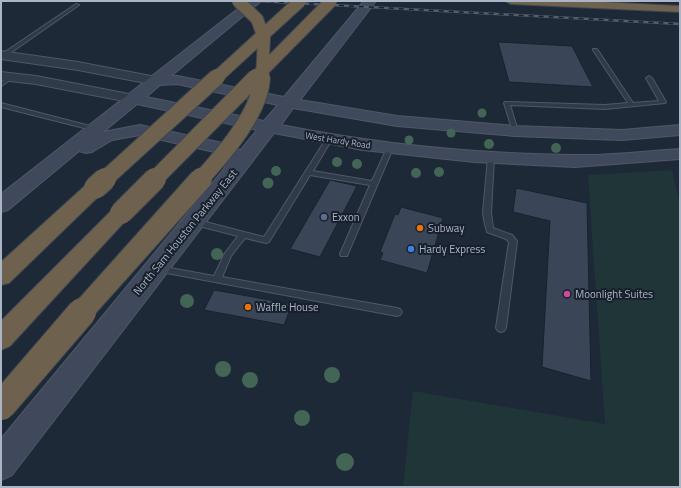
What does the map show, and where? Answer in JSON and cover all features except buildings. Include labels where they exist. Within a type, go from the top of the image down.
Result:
[{"type":"highway","points":[[1,406],[102,289],[216,162],[250,116],[262,83],[264,38],[257,19],[238,1]]},
{"type":"highway","points":[[1,276],[300,1]]},
{"type":"highway","points":[[1,338],[121,213],[331,1]]},
{"type":"highway","points":[[511,1],[680,9]]},
{"type":"main road","points":[[1,205],[256,1]]},
{"type":"main road","name":"North Sam Houston Parkway East","points":[[1,464],[370,1]]},
{"type":"main road","points":[[156,81],[177,80],[289,103],[397,121],[515,131],[622,135],[680,130]]},
{"type":"main road","name":"West Hardy Road","points":[[134,99],[329,139],[390,148],[491,158],[575,161],[680,154]]},
{"type":"main road","points":[[36,177],[106,136],[140,130],[230,150],[235,158],[234,166],[214,196]]},
{"type":"main road","points":[[622,135],[636,157]]},
{"type":"street","points":[[3,55],[78,66],[156,81]]},
{"type":"street","name":"West Hardy Road","points":[[5,79],[50,82],[134,99]]},
{"type":"lane","points":[[3,55],[77,5]]},
{"type":"lane","points":[[595,50],[632,105]]},
{"type":"lane","points":[[515,131],[507,103],[605,107],[663,102],[649,78]]},
{"type":"lane","points":[[1,105],[96,129]]},
{"type":"lane","points":[[194,222],[266,240],[329,139]]},
{"type":"lane","points":[[344,254],[390,148]]},
{"type":"lane","points":[[491,158],[486,209],[488,224],[490,230],[509,237],[513,241],[501,328]]},
{"type":"lane","points":[[308,172],[375,184]]},
{"type":"lane","points":[[217,279],[228,255],[243,234]]},
{"type":"lane","points":[[156,268],[397,312]]},
{"type":"green space","points":[[672,170],[680,204],[680,487],[403,487],[413,391],[605,424],[588,175]]},
{"type":"railway","points":[[259,1],[680,24]]},
{"type":"place","name":"Exxon","points":[[324,217]]},
{"type":"place","name":"Subway","points":[[420,228]]},
{"type":"place","name":"Hardy Express","points":[[411,249]]},
{"type":"place","name":"Moonlight Suites","points":[[567,294]]},
{"type":"place","name":"Waffle House","points":[[248,307]]}]
